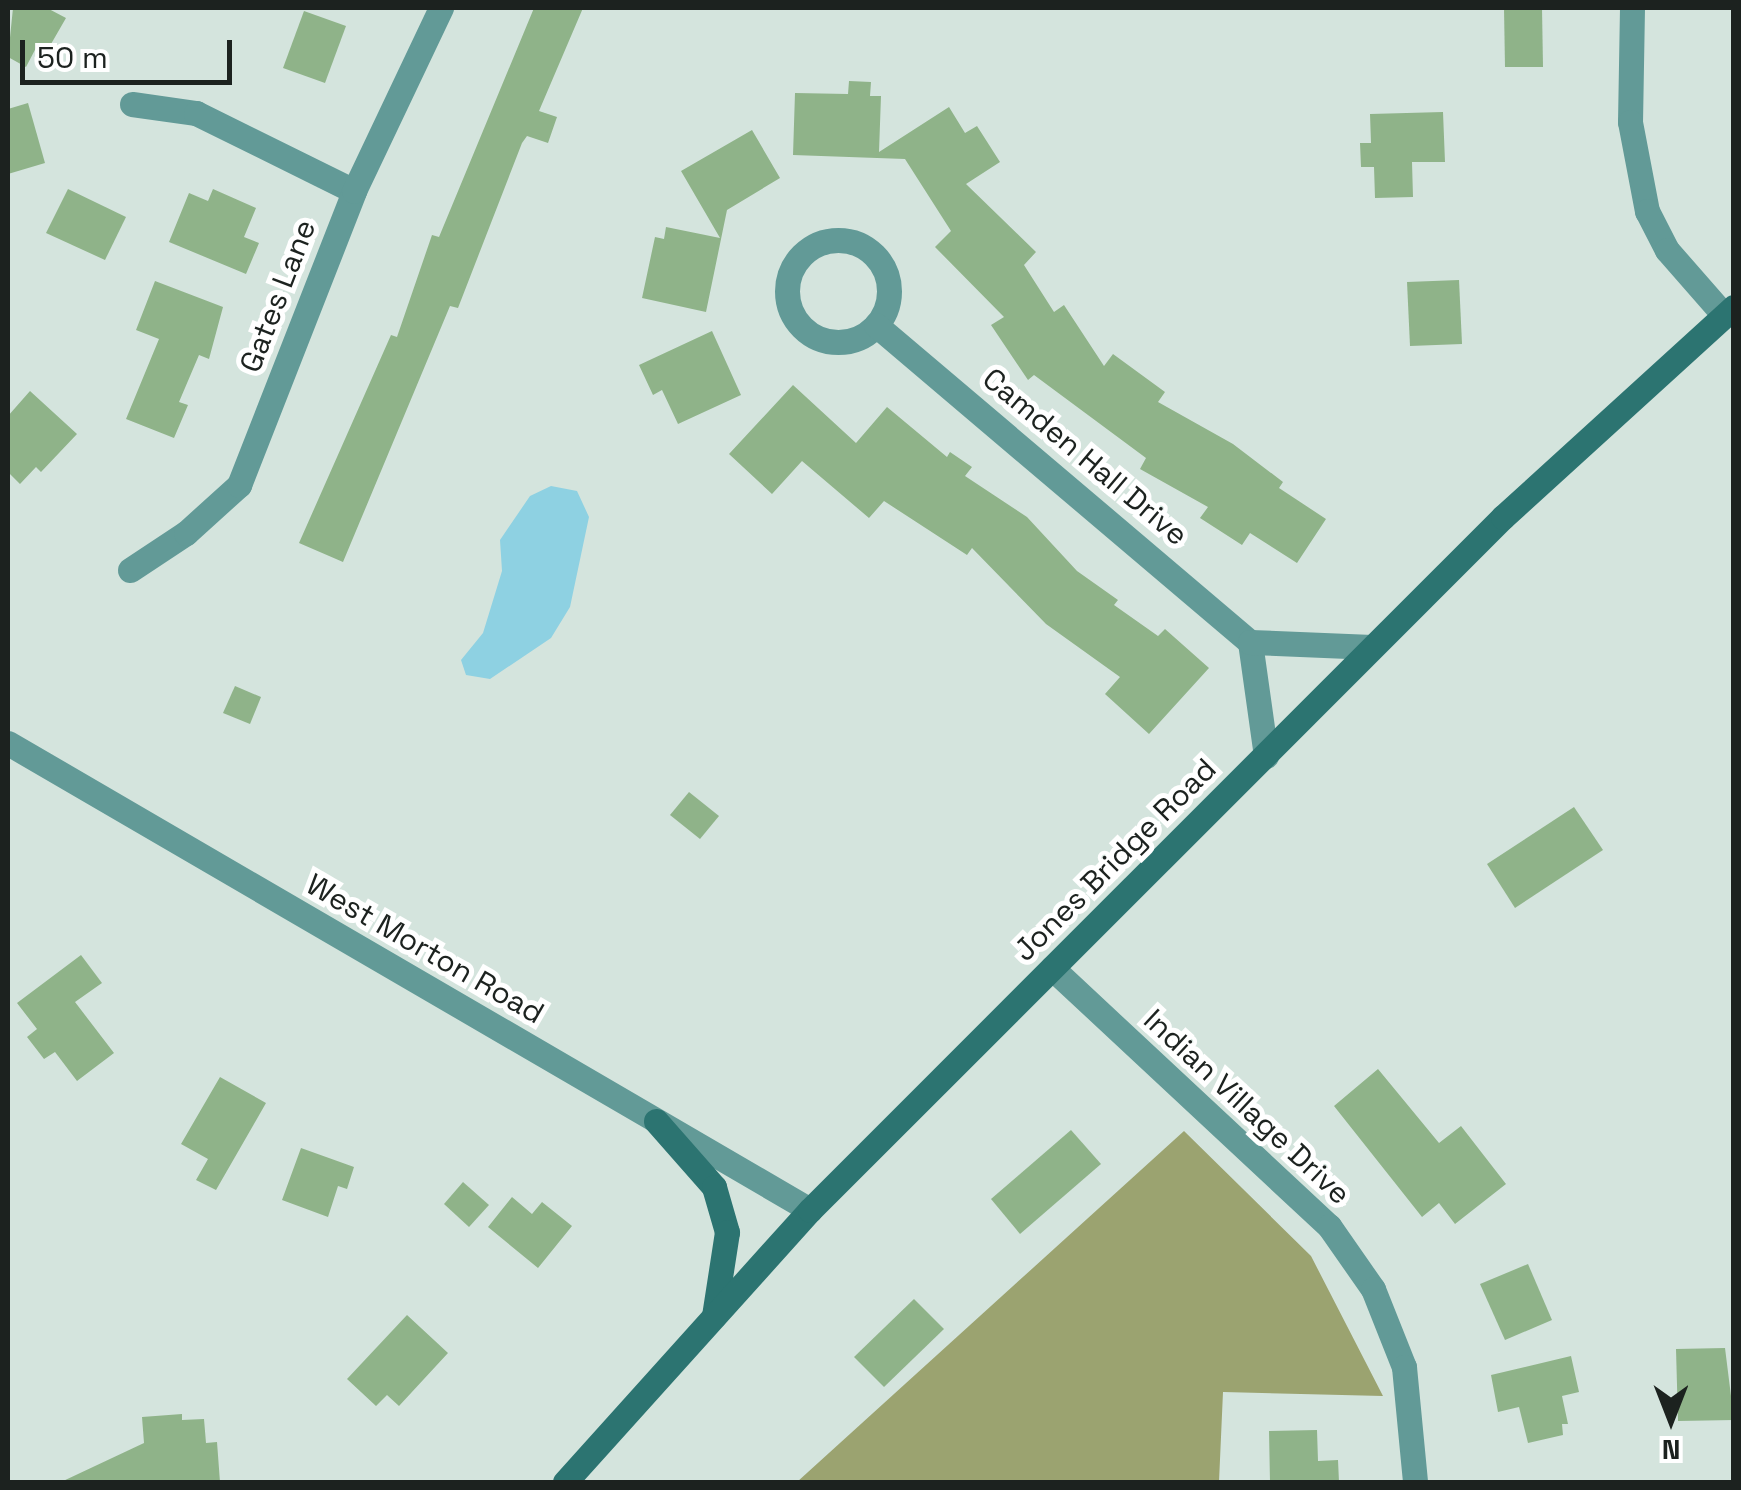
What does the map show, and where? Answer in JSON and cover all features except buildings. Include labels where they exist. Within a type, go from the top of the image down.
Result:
[{"type":"main road","name":"Jones Bridge Road","points":[[566,1482],[810,1210],[1372,647],[1728,311]]},
{"type":"main road","points":[[656,1120],[714,1187],[727,1232],[714,1316]]},
{"type":"street","name":"Gates Lane","points":[[130,570],[186,533],[239,485],[354,190],[441,8]]},
{"type":"street","points":[[1632,8],[1630,122],[1643,197],[1666,250],[1728,311]]},
{"type":"street","points":[[132,104],[196,113],[354,190]]},
{"type":"street","points":[[842,240],[872,252],[888,279],[886,311],[876,325],[846,342],[812,334],[790,308],[787,290],[798,258],[810,248],[842,240]]},
{"type":"street","name":"Camden Hall Drive","points":[[876,325],[1250,642]]},
{"type":"street","points":[[1266,756],[1250,642],[1372,647]]},
{"type":"street","name":"West Morton Road","points":[[8,743],[810,1210]]},
{"type":"street","name":"Indian Village Drive","points":[[1052,968],[1329,1226],[1373,1290],[1404,1367],[1415,1482]]},
{"type":"green space","points":[[1184,1131],[1311,1256],[1383,1396],[1223,1392],[1219,1482],[797,1482]]},
{"type":"water","points":[[551,486],[577,491],[589,517],[570,607],[551,638],[490,679],[466,675],[461,660],[483,633],[502,571],[500,540],[530,496]]}]
